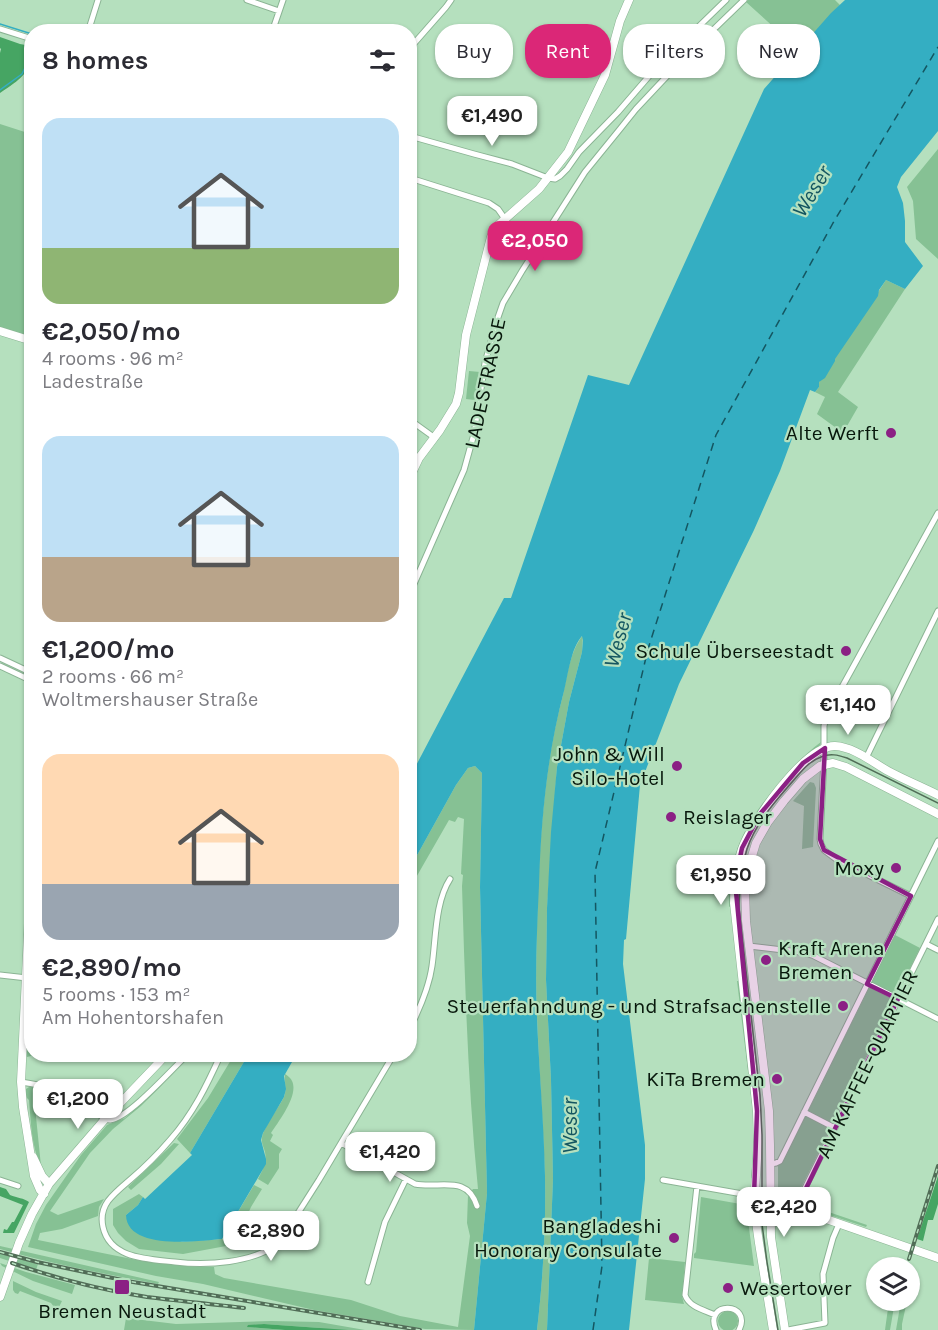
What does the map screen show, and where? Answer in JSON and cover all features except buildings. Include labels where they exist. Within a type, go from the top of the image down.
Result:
[{"type":"street","points":[[90,24],[98,0]]},
{"type":"street","points":[[247,0],[279,11]]},
{"type":"street","points":[[275,24],[283,0]]},
{"type":"street","points":[[417,40],[451,0]]},
{"type":"street","points":[[417,138],[512,164],[555,179],[567,169],[579,152],[664,60],[726,0]]},
{"type":"street","name":"LADESTRASSE","points":[[417,574],[470,453],[485,363],[503,303],[585,172],[636,109],[683,59],[744,0]]},
{"type":"street","points":[[417,462],[456,404],[466,335],[489,242],[496,227],[528,201],[568,152],[605,75],[626,1]]},
{"type":"street","points":[[0,29],[24,36]]},
{"type":"street","points":[[628,101],[636,109]]},
{"type":"street","points":[[417,180],[489,203],[498,209],[505,219]]},
{"type":"street","points":[[0,331],[24,338]]},
{"type":"street","points":[[417,425],[435,438]]},
{"type":"street","points":[[911,896],[836,859],[824,850],[820,838],[825,748],[824,724],[938,513]]},
{"type":"street","points":[[866,758],[938,611]]},
{"type":"street","points":[[0,658],[24,669]]},
{"type":"street","points":[[0,666],[24,677]]},
{"type":"street","points":[[773,1330],[755,1222],[757,1111],[735,923],[736,870],[746,839],[760,814],[803,763],[813,754],[825,748],[835,746],[853,751],[938,795]]},
{"type":"street","points":[[839,1224],[823,1274],[825,1323],[786,1330],[773,1252],[769,1111],[746,921],[745,887],[749,866],[756,843],[768,822],[803,779],[824,764],[833,763],[846,767],[938,814]]},
{"type":"street","points":[[771,1160],[776,1163],[780,1161],[938,841]]},
{"type":"street","points":[[417,1012],[427,989],[443,890],[450,879]]},
{"type":"street","name":"AM KAFFEE-QUARTIER","points":[[796,1209],[938,920]]},
{"type":"street","points":[[926,944],[938,950]]},
{"type":"street","points":[[749,946],[812,955],[938,1018]]},
{"type":"street","points":[[0,975],[24,978]]},
{"type":"street","points":[[24,1015],[22,1107],[34,1176],[44,1194]]},
{"type":"street","points":[[1,1293],[19,1243],[49,1184],[105,1119],[159,1062]]},
{"type":"street","points":[[21,1082],[71,1095],[105,1119],[111,1120],[122,1115],[140,1101],[180,1062]]},
{"type":"street","points":[[217,1062],[197,1105],[187,1120],[155,1156],[108,1201],[102,1222],[108,1239],[119,1251],[148,1259],[206,1264],[262,1254],[279,1243],[389,1062]]},
{"type":"street","points":[[804,1112],[835,1128]]},
{"type":"street","points":[[341,1143],[415,1184],[460,1186],[470,1192],[477,1206]]},
{"type":"street","points":[[31,1153],[42,1176],[49,1184]]},
{"type":"street","points":[[368,1282],[385,1222],[406,1179]]},
{"type":"street","points":[[0,1180],[18,1186]]},
{"type":"street","points":[[663,1180],[771,1200],[938,1258]]},
{"type":"street","points":[[697,1186],[686,1298],[690,1303],[715,1315]]},
{"type":"street","points":[[716,1330],[715,1315],[725,1308],[735,1310],[741,1318],[741,1330]]},
{"type":"highlighted area","points":[[825,748],[820,839],[824,850],[911,896],[867,984],[898,999],[796,1209],[754,1196],[757,1111],[735,881],[742,848],[760,814],[803,763]]},
{"type":"green space","points":[[748,0],[835,0],[840,5],[820,27],[820,24],[770,24],[746,2]]},
{"type":"green space","points":[[0,37],[24,45],[24,74],[0,93],[1,49]]},
{"type":"green space","points":[[0,124],[24,132],[24,336],[0,327]]},
{"type":"green space","points":[[938,149],[938,259],[916,239],[913,201],[907,187]]},
{"type":"green space","points":[[886,280],[905,289],[838,392],[858,407],[843,433],[817,414],[825,397],[815,392],[819,387],[819,382]]},
{"type":"green space","points":[[469,371],[480,372],[475,400],[466,399]]},
{"type":"green space","points":[[583,635],[582,652],[569,702],[557,767],[547,908],[546,980],[553,1179],[547,1330],[537,1330],[544,1253],[545,1195],[536,984],[541,840],[552,743],[572,656]]},
{"type":"green space","points":[[821,742],[750,825],[732,905],[729,907],[729,886],[733,864],[748,826],[762,804],[786,776],[805,755]]},
{"type":"green space","points":[[475,766],[482,773],[480,887],[487,1193],[474,1330],[425,1329],[314,1310],[28,1247],[46,1205],[81,1155],[107,1125],[125,1118],[164,1083],[90,1153],[50,1211],[58,1215],[104,1199],[99,1207],[98,1216],[62,1229],[40,1233],[38,1240],[137,1260],[214,1267],[215,1274],[224,1278],[351,1300],[400,1316],[458,1327],[470,1236],[467,1223],[468,1195],[473,1189],[478,1189],[466,1000],[463,875],[461,874],[464,819],[458,817],[455,822],[449,820],[417,876],[417,855],[468,768]]},
{"type":"green space","points":[[810,782],[814,783],[816,788],[813,847],[802,849],[804,806],[793,801]]},
{"type":"green space","points":[[895,935],[920,948],[796,1198],[778,1191],[778,1165],[809,1109]]},
{"type":"green space","points":[[737,981],[740,981],[754,1103],[756,1139],[753,1178],[751,1178],[755,1139],[753,1104]]},
{"type":"green space","points":[[230,1062],[244,1062],[190,1153],[177,1139],[208,1098]]},
{"type":"green space","points":[[285,1074],[292,1081],[293,1093],[287,1108],[271,1133],[273,1135],[270,1141],[282,1149],[279,1154],[279,1168],[268,1185],[258,1179],[265,1159],[262,1138],[268,1123],[284,1097]]},
{"type":"green space","points":[[33,1087],[41,1166],[33,1142],[29,1100],[26,1097],[26,1089]]},
{"type":"green space","points":[[174,1143],[179,1144],[161,1164],[131,1190],[128,1187]]},
{"type":"green space","points":[[938,1176],[938,1204],[933,1220],[928,1220],[923,1241],[917,1239]]},
{"type":"green space","points":[[254,1185],[262,1189],[242,1227],[232,1222]]},
{"type":"green space","points":[[0,1187],[6,1189],[10,1195],[29,1202],[14,1233],[3,1233],[4,1229],[7,1230],[14,1222],[23,1205],[0,1196]]},
{"type":"green space","points":[[139,1194],[143,1197],[138,1205],[126,1215],[182,1242],[222,1239],[226,1246],[183,1254],[139,1249],[118,1233],[113,1225],[113,1209]]},
{"type":"green space","points":[[701,1197],[746,1205],[754,1266],[694,1258]]},
{"type":"green space","points":[[805,1204],[867,1225],[866,1227],[813,1211]]},
{"type":"green space","points":[[0,1246],[159,1282],[158,1284],[59,1264],[0,1249]]},
{"type":"green space","points":[[0,1253],[38,1264],[36,1270],[0,1258]]},
{"type":"green space","points":[[649,1258],[685,1262],[682,1296],[684,1304],[645,1300]]},
{"type":"green space","points":[[0,1263],[75,1285],[72,1294],[33,1281]]},
{"type":"green space","points":[[13,1281],[62,1301],[59,1307],[54,1307],[51,1303],[20,1291],[18,1294],[15,1293]]},
{"type":"green space","points":[[728,1311],[735,1314],[738,1321],[735,1328],[728,1331],[721,1328],[718,1321],[721,1314]]},
{"type":"green space","points":[[888,1311],[893,1311],[890,1330],[885,1330]]},
{"type":"green space","points":[[899,1311],[905,1311],[902,1330],[896,1330]]},
{"type":"green space","points":[[126,1318],[176,1324],[319,1322],[365,1330],[321,1330],[320,1328],[264,1324],[248,1327],[285,1330],[124,1330]]},
{"type":"green space","points":[[264,1324],[348,1330],[285,1330],[247,1327]]},
{"type":"water","name":"Weser","points":[[845,0],[938,0],[938,131],[901,177],[897,187],[903,203],[905,242],[923,266],[905,289],[886,280],[825,378],[819,382],[819,387],[815,392],[810,390],[780,471],[679,684],[640,785],[623,964],[645,1145],[645,1179],[629,1330],[547,1330],[553,1179],[546,980],[547,908],[557,767],[569,702],[582,652],[582,636],[575,647],[553,739],[541,836],[536,984],[545,1195],[544,1253],[537,1330],[474,1330],[487,1193],[480,887],[482,773],[475,766],[468,768],[417,855],[417,764],[504,598],[511,598],[588,375],[629,385],[764,89],[774,78],[820,78],[820,25]]},
{"type":"water","points":[[244,1062],[292,1062],[284,1076],[286,1089],[284,1097],[261,1140],[266,1164],[222,1239],[182,1242],[151,1239],[138,1234],[129,1226],[126,1215],[138,1205],[143,1197],[145,1199],[192,1155],[190,1153]]},
{"type":"waterway","points":[[0,24],[24,32]]},
{"type":"waterway","points":[[0,90],[22,74],[24,70]]},
{"type":"ferry route","points":[[593,1330],[602,1266],[595,872],[648,649],[716,435],[833,223],[938,47]]},
{"type":"tram line","points":[[778,1330],[762,1224],[760,1095],[739,908],[743,863],[747,849],[761,821],[779,797],[806,767],[824,756],[834,755],[847,758],[938,803]]},
{"type":"railway","points":[[910,1257],[938,1166]]},
{"type":"railway","points":[[0,1252],[127,1281],[420,1330]]},
{"type":"railway","points":[[12,1263],[61,1279],[113,1291],[244,1308]]},
{"type":"place","name":"Alte Werft","points":[[891,433]]},
{"type":"place","name":"Schule Überseestadt","points":[[846,651]]},
{"type":"place","name":"John & Will Silo-Hotel","points":[[677,766]]},
{"type":"place","name":"Reislager","points":[[671,817]]},
{"type":"place","name":"Moxy","points":[[896,868]]},
{"type":"place","name":"Kraft Arena Bremen","points":[[766,960]]},
{"type":"place","name":"Steuerfahndung - und Strafsachenstelle","points":[[843,1006]]},
{"type":"place","name":"KiTa Bremen","points":[[777,1079]]},
{"type":"place","name":"Bangladeshi Honorary Consulate","points":[[674,1238]]},
{"type":"place","name":"Bremen Neustadt","points":[[122,1287]]},
{"type":"place","name":"Wesertower","points":[[728,1288]]}]
